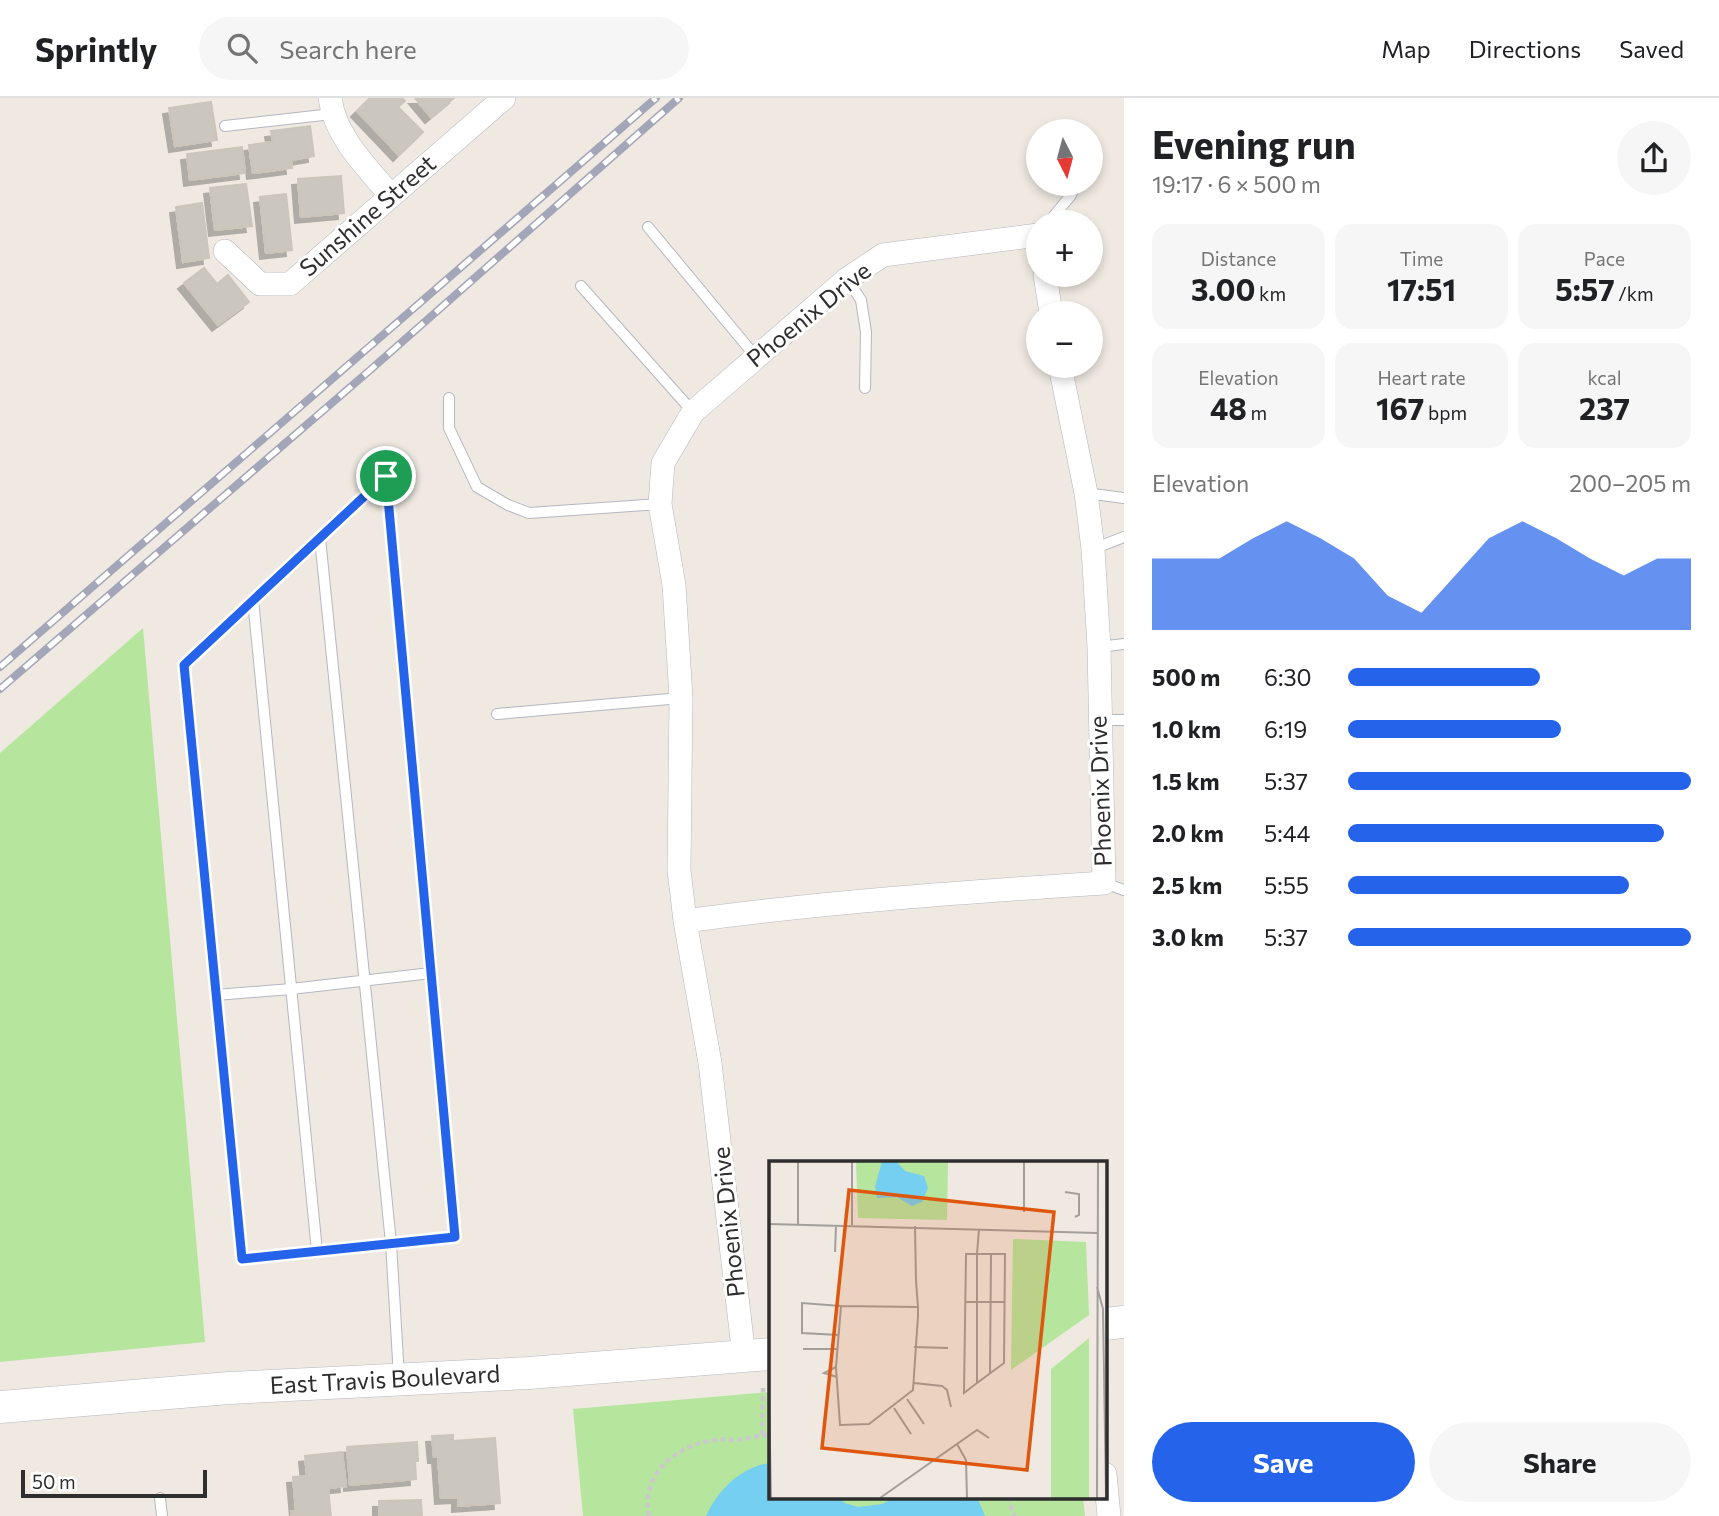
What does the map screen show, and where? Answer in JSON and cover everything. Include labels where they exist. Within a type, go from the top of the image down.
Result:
[{"type":"main road","points":[[1106,1324],[1124,1322]]},
{"type":"main road","name":"East Travis Boulevard","points":[[0,1407],[229,1388],[529,1373],[757,1356]]},
{"type":"street","name":"Sunshine Street","points":[[225,250],[260,284],[290,284],[505,98]]},
{"type":"street","points":[[331,106],[341,134],[390,196]]},
{"type":"street","name":"Phoenix Drive","points":[[757,1356],[685,921],[679,870],[681,698],[674,584],[660,504],[663,463],[693,412],[847,279],[883,255],[1026,237]]},
{"type":"street","name":"Phoenix Drive","points":[[685,921],[960,893],[1114,886],[1099,720],[1099,647],[1093,549],[1086,493],[1062,378]]},
{"type":"street","points":[[1106,1484],[1109,1516]]},
{"type":"lane","points":[[225,126],[331,106]]},
{"type":"lane","points":[[1059,210],[1070,196]]},
{"type":"lane","points":[[648,227],[756,358]]},
{"type":"lane","points":[[847,279],[861,300],[866,332],[865,388]]},
{"type":"lane","points":[[581,286],[693,412]]},
{"type":"lane","points":[[449,398],[449,428],[477,487],[508,505],[529,513],[660,504]]},
{"type":"lane","points":[[386,476],[455,1237],[242,1259],[184,665],[253,600],[386,476]]},
{"type":"lane","points":[[1086,493],[1124,498]]},
{"type":"lane","points":[[1093,549],[1124,537]]},
{"type":"lane","points":[[320,538],[391,1243],[399,1379]]},
{"type":"lane","points":[[253,600],[317,1251]]},
{"type":"lane","points":[[1099,647],[1124,644]]},
{"type":"lane","points":[[497,714],[681,698]]},
{"type":"lane","points":[[1099,720],[1124,720]]},
{"type":"lane","points":[[216,995],[431,973]]},
{"type":"lane","points":[[160,1498],[162,1516]]},
{"type":"path","points":[[762,1435],[763,1388]]},
{"type":"path","points":[[649,1516],[648,1491],[667,1459],[684,1449],[715,1440],[769,1435]]},
{"type":"path","points":[[1008,1498],[1014,1516]]},
{"type":"green space","points":[[143,628],[205,1342],[0,1362],[0,753]]},
{"type":"green space","points":[[769,1392],[769,1498],[1083,1498],[1085,1516],[583,1516],[573,1409]]},
{"type":"water","points":[[769,1463],[769,1498],[838,1498],[858,1507],[882,1504],[894,1498],[977,1498],[985,1516],[706,1516],[717,1497],[732,1481],[759,1465]]},
{"type":"building","points":[[370,98],[402,98],[405,101],[398,107],[423,132],[399,155],[357,111]]},
{"type":"building","points":[[415,98],[454,98],[431,117]]},
{"type":"building","points":[[211,102],[217,140],[175,146],[169,108]]},
{"type":"building","points":[[310,126],[314,156],[291,160],[292,168],[253,173],[249,145],[273,142],[271,131]]},
{"type":"building","points":[[242,147],[245,173],[190,180],[187,154]]},
{"type":"building","points":[[341,176],[344,213],[301,217],[298,179]]},
{"type":"building","points":[[246,184],[252,226],[215,230],[210,188]]},
{"type":"building","points":[[286,194],[292,250],[266,253],[260,197]]},
{"type":"building","points":[[202,203],[209,258],[183,262],[176,207]]},
{"type":"building","points":[[204,268],[217,284],[228,275],[249,302],[218,325],[184,283]]},
{"type":"building","points":[[453,1435],[453,1441],[495,1438],[500,1503],[458,1506],[458,1497],[441,1498],[438,1457],[434,1457],[432,1436]]},
{"type":"building","points":[[417,1442],[416,1479],[350,1485],[347,1447]]},
{"type":"building","points":[[342,1452],[346,1486],[328,1488],[331,1516],[291,1516],[291,1511],[296,1511],[293,1477],[307,1476],[305,1456]]},
{"type":"building","points":[[421,1500],[422,1516],[379,1516],[379,1501]]},
{"type":"railway","points":[[0,667],[656,98]]},
{"type":"railway","points":[[0,689],[369,371],[679,98]]},
{"type":"route","points":[[386,476],[455,1237],[242,1259],[184,665],[386,476]]}]
